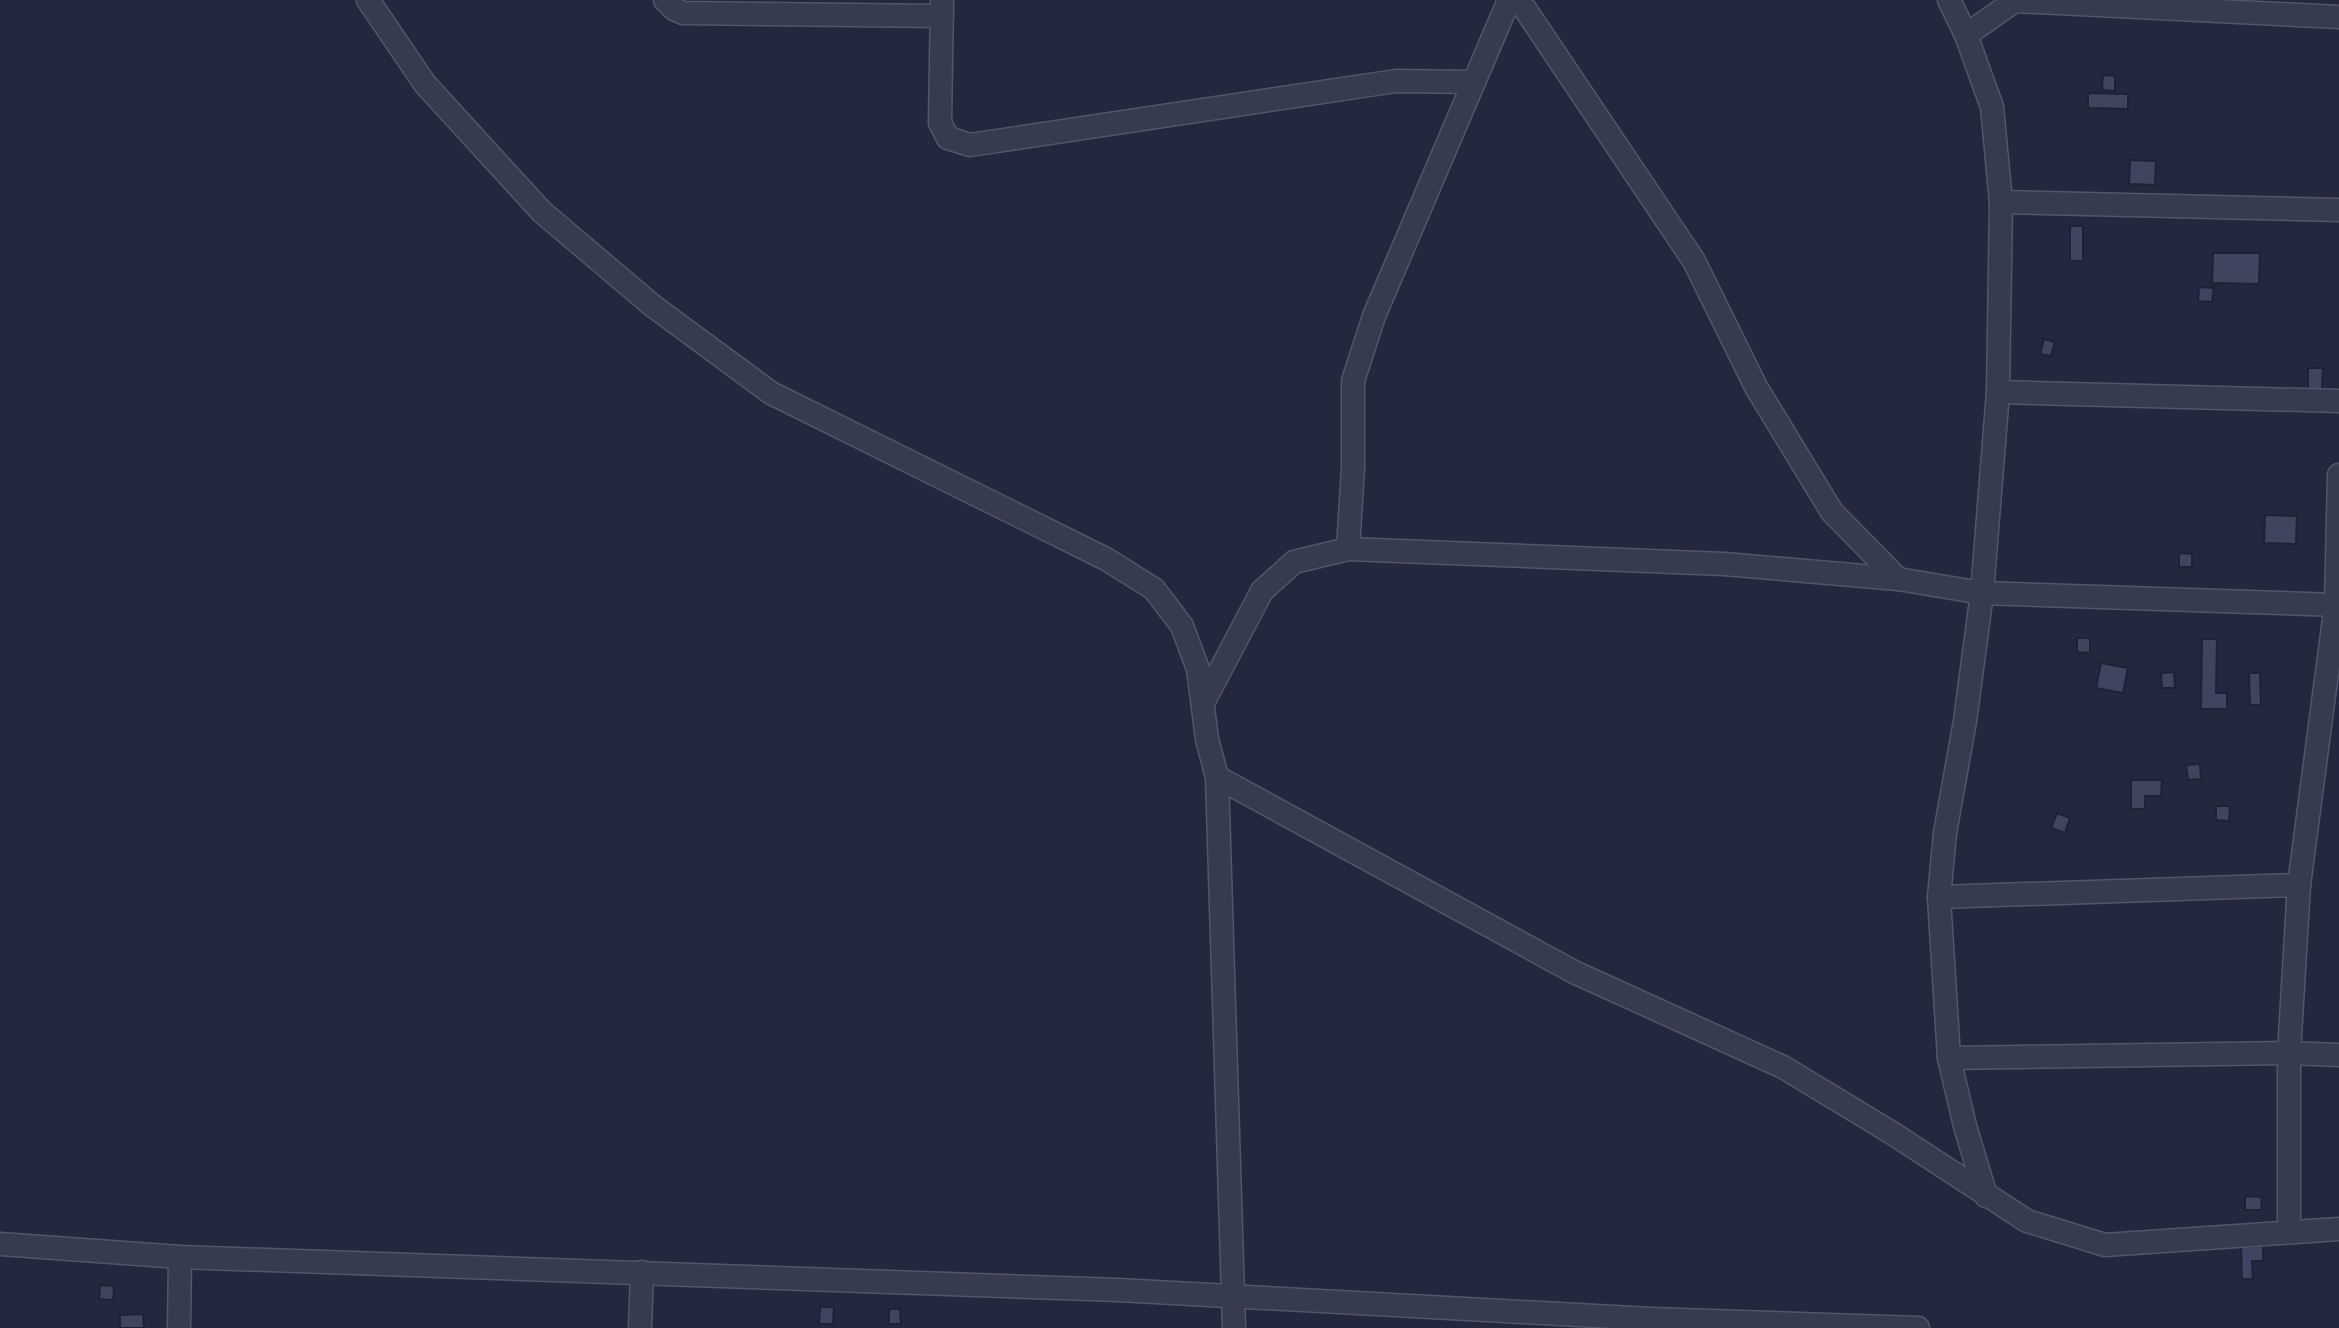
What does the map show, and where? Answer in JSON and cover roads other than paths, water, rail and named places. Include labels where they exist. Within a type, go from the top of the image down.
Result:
[{"type":"street","points":[[368,0],[425,84],[542,212],[653,306],[771,393],[1106,559],[1154,589],[1182,626],[1198,669],[1207,739],[1217,777],[1234,1328]]},
{"type":"street","points":[[665,0],[683,13],[942,8],[940,123],[948,138],[970,145],[1396,81],[1474,82]]},
{"type":"street","points":[[1348,549],[1353,468],[1353,381],[1374,316],[1509,0]]},
{"type":"street","points":[[1519,0],[1694,261],[1756,387],[1832,512],[1898,579]]},
{"type":"street","points":[[1949,0],[1966,35],[1992,107],[2001,202],[1998,392],[1982,593],[1965,721],[1945,833],[1939,897],[1949,1058],[1986,1196]]},
{"type":"street","points":[[1966,35],[2016,0],[2339,17]]},
{"type":"street","points":[[2001,202],[2339,210]]},
{"type":"street","points":[[1998,392],[2339,401]]},
{"type":"street","points":[[2289,1230],[2289,1053],[2299,885],[2338,604],[2339,475]]},
{"type":"street","points":[[1203,703],[1262,591],[1294,562],[1348,549],[1724,564],[1898,579],[1982,593],[2338,604]]},
{"type":"street","points":[[1217,777],[1574,972],[1783,1067],[2027,1221],[2105,1245],[2289,1230],[2339,1229]]},
{"type":"street","points":[[1939,897],[2299,885]]},
{"type":"street","points":[[1949,1058],[2339,1055]]},
{"type":"street","points":[[0,1244],[180,1257],[642,1272],[1234,1297],[1651,1324],[1918,1328]]},
{"type":"street","points":[[179,1328],[180,1257]]},
{"type":"street","points":[[640,1328],[642,1272]]}]
